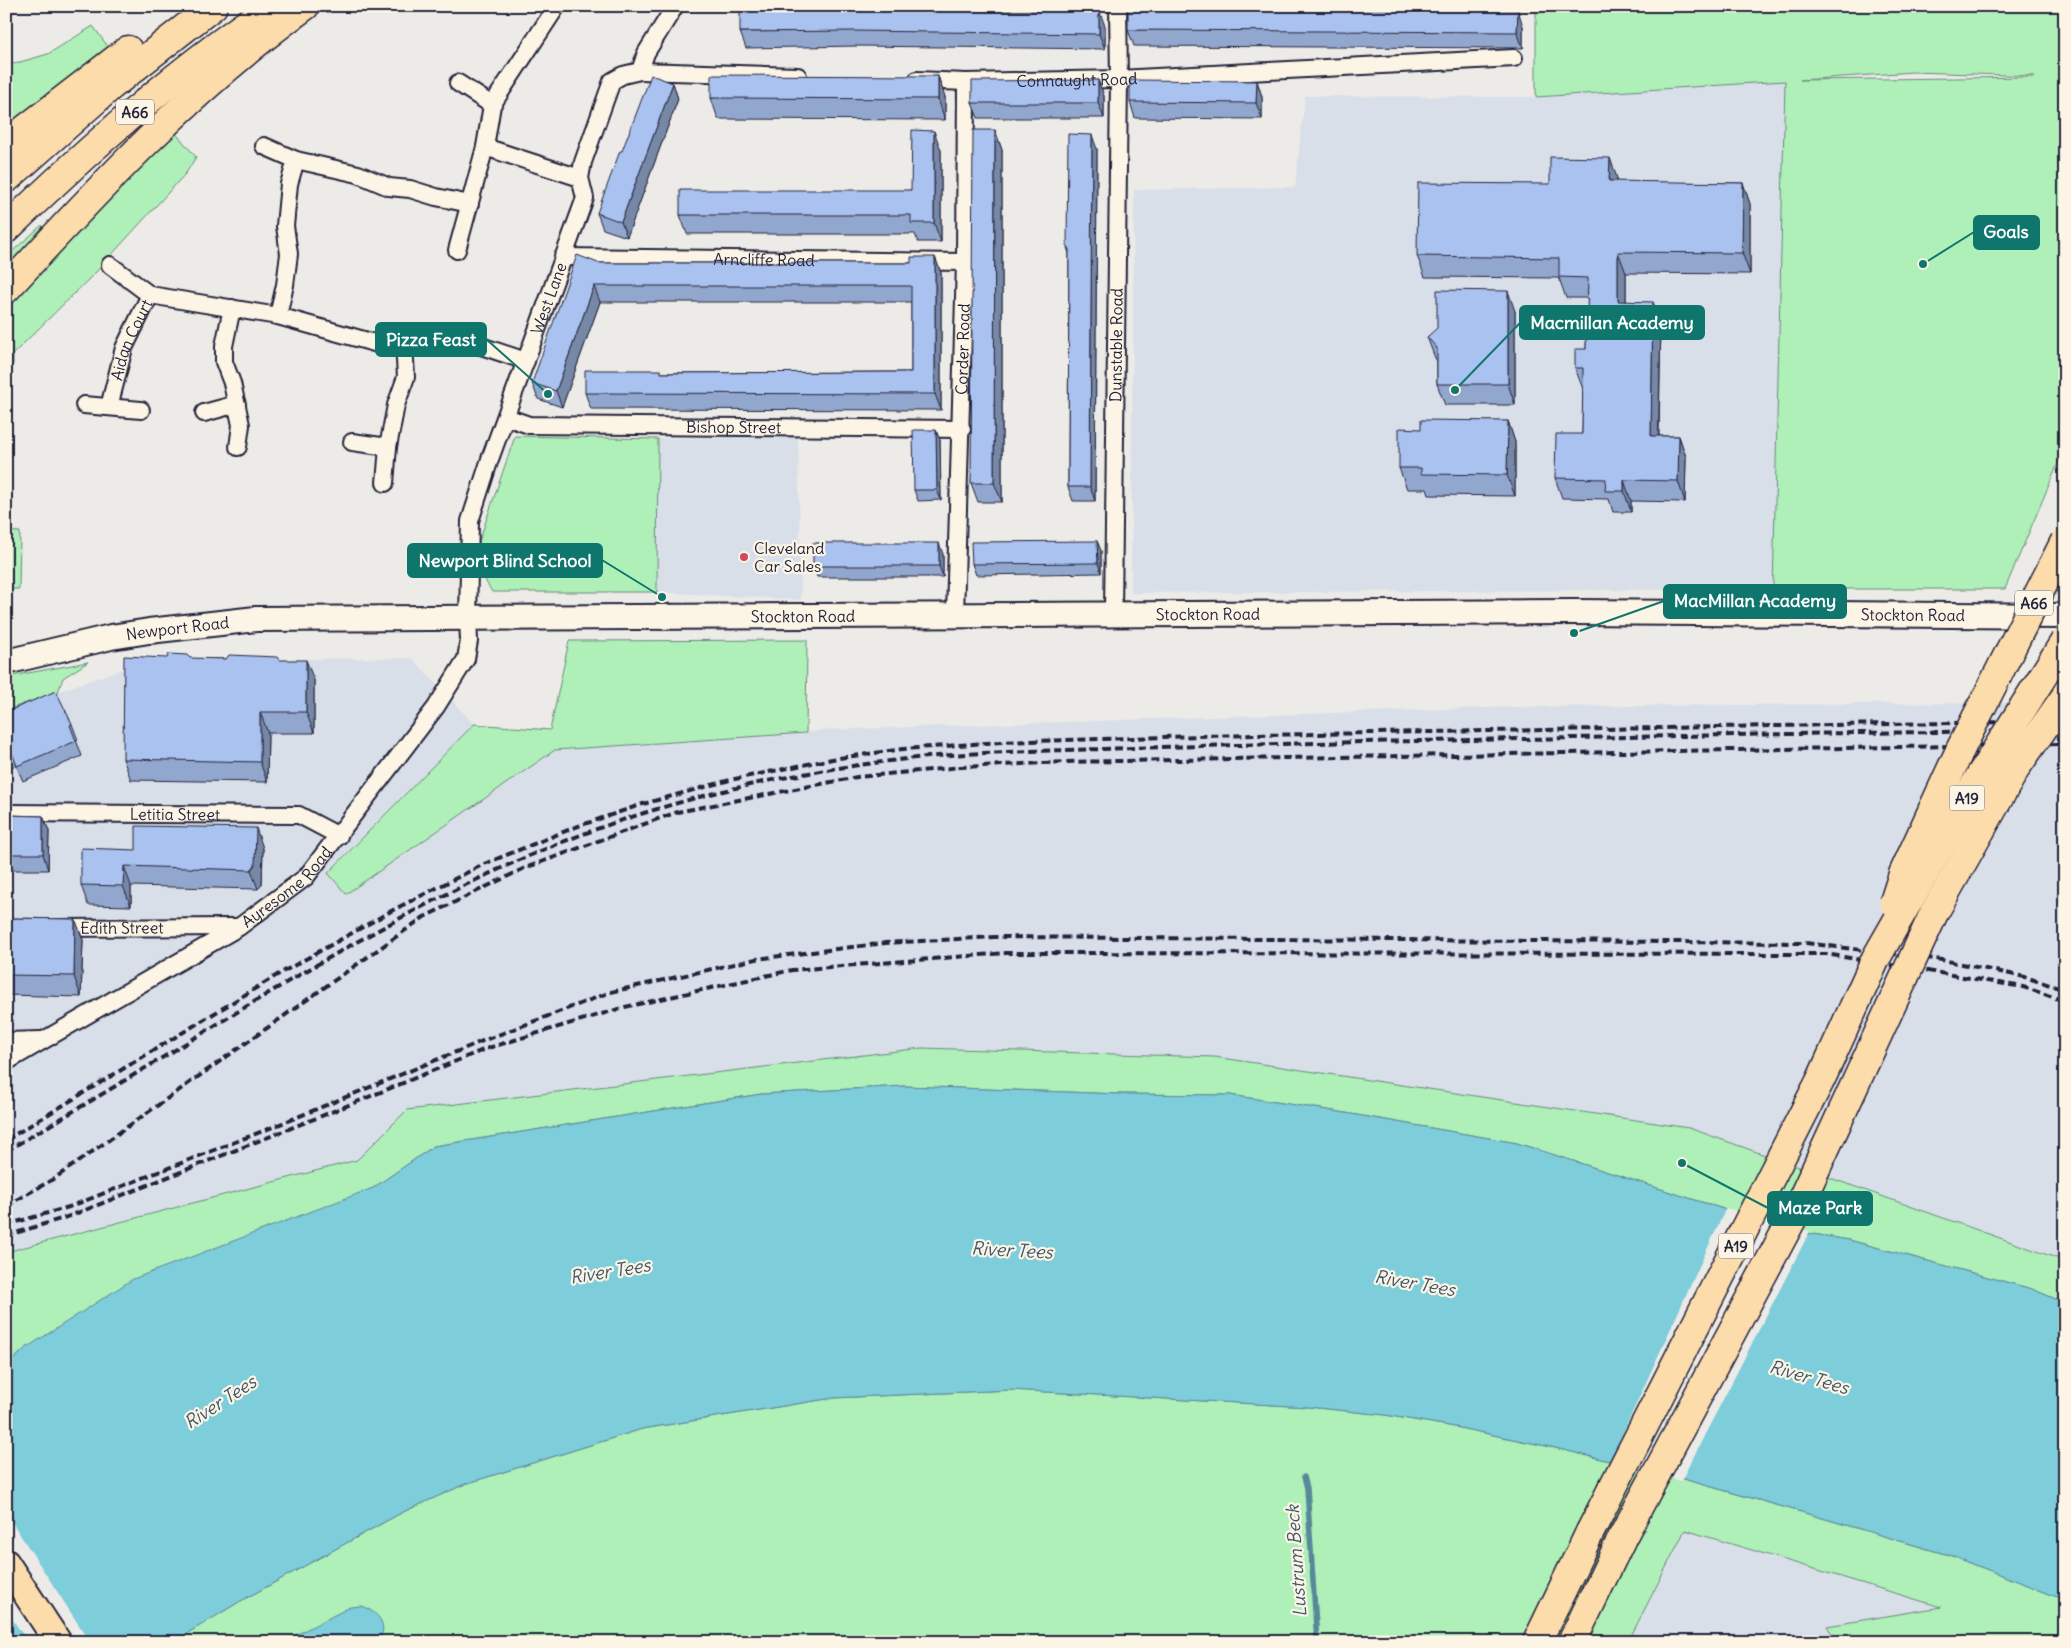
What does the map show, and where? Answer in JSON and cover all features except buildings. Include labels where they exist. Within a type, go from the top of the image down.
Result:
[{"type":"highway","points":[[6,144],[103,68],[189,6]]},
{"type":"highway","name":"A66","points":[[6,179],[60,129],[111,86],[213,6]]},
{"type":"highway","name":"A66","points":[[6,230],[99,142],[166,85],[237,30],[273,6]]},
{"type":"highway","points":[[6,289],[76,214],[180,110],[267,33],[305,6]]},
{"type":"highway","name":"A66","points":[[1876,958],[1903,874],[1960,750],[2065,541]]},
{"type":"highway","name":"A19","points":[[1537,1642],[1590,1532],[1821,1079],[1876,958],[1980,776],[2065,641]]},
{"type":"highway","name":"A19","points":[[1572,1642],[1623,1536],[1796,1212],[1934,913],[2017,766],[2065,698]]},
{"type":"main road","name":"Stockton Road","points":[[351,617],[468,619],[568,616],[955,616],[1113,613],[1575,612],[2065,616]]},
{"type":"main road","name":"Newport Road","points":[[6,662],[111,637],[148,631],[256,619],[351,617]]},
{"type":"main road","points":[[6,1562],[58,1642]]},
{"type":"street","points":[[457,250],[485,147],[492,105],[557,6]]},
{"type":"street","points":[[675,6],[646,53],[640,71],[819,77]]},
{"type":"street","name":"Dunstable Road","points":[[1113,613],[1119,79],[1118,6]]},
{"type":"street","name":"Connaught Road","points":[[897,79],[966,82],[1119,79],[1514,58]]},
{"type":"street","name":"West Lane","points":[[468,619],[470,521],[585,198],[580,178],[583,162],[612,81],[623,75],[640,71]]},
{"type":"street","name":"Corder Road","points":[[955,616],[962,429],[966,82]]},
{"type":"street","points":[[458,83],[492,105]]},
{"type":"street","points":[[264,146],[296,160],[358,174],[389,187],[470,204]]},
{"type":"street","points":[[485,147],[580,178]]},
{"type":"street","points":[[278,316],[289,254],[285,226],[290,184],[296,160]]},
{"type":"street","name":"Arncliffe Road","points":[[563,257],[965,262]]},
{"type":"street","points":[[110,265],[150,296]]},
{"type":"street","name":"Aidan Court","points":[[109,407],[124,348],[150,296],[278,316],[378,344],[404,343],[432,335],[472,343],[526,361]]},
{"type":"street","points":[[232,308],[224,346],[224,362],[232,383],[241,425],[238,447]]},
{"type":"street","points":[[386,482],[388,448],[396,405],[406,377],[404,343]]},
{"type":"street","points":[[204,414],[236,404]]},
{"type":"street","name":"Aidan Court","points":[[84,405],[141,410]]},
{"type":"street","name":"Bishop Street","points":[[506,417],[529,426],[962,429]]},
{"type":"street","points":[[352,442],[388,448]]},
{"type":"street","name":"Ayresome Road","points":[[6,1062],[238,927],[306,877],[436,707],[466,659],[469,641],[468,619]]},
{"type":"street","name":"Letitia Street","points":[[6,813],[299,815],[339,836]]},
{"type":"street","name":"Edith Street","points":[[45,928],[238,927]]},
{"type":"street","points":[[6,1041],[42,1040]]},
{"type":"shaded area","points":[[1785,80],[1773,589],[1131,593],[1134,190],[1295,187],[1305,96],[1536,97]]},
{"type":"shaded area","points":[[798,434],[801,600],[657,592],[658,439]]},
{"type":"shaded area","points":[[412,658],[474,724],[328,872],[346,894],[555,750],[806,733],[823,730],[1513,707],[2065,702],[2065,1261],[1689,1128],[1215,1057],[922,1048],[407,1110],[357,1160],[6,1252],[6,710],[148,660]]},
{"type":"shaded area","points":[[1685,1530],[1942,1607],[2021,1642],[1628,1642]]},
{"type":"green space","points":[[1536,6],[2065,6],[2065,447],[2005,589],[1773,589],[1785,81],[1536,97]],"holes":[[[1913,72],[2034,77],[1800,80]]]},
{"type":"green space","points":[[93,26],[111,51],[6,134],[6,66],[48,54]]},
{"type":"green space","points":[[173,130],[196,157],[186,173],[97,271],[13,354],[13,364],[6,372],[6,300]]},
{"type":"green space","points":[[42,225],[43,228],[6,269],[6,257]]},
{"type":"green space","points":[[515,436],[658,439],[657,592],[492,592],[473,559]]},
{"type":"green space","points":[[6,531],[20,532],[19,589],[6,589]]},
{"type":"green space","points":[[807,640],[806,733],[555,750],[346,894],[328,873],[474,724],[550,730],[569,641]]},
{"type":"green space","points":[[88,662],[63,678],[58,692],[6,710],[6,677]]},
{"type":"green space","points":[[922,1048],[1215,1057],[1689,1128],[2065,1261],[2065,1303],[2032,1289],[1849,1240],[1789,1230],[1517,1143],[1230,1095],[1120,1094],[904,1086],[761,1094],[434,1146],[373,1188],[26,1348],[6,1366],[6,1252],[357,1160],[407,1110]]},
{"type":"green space","points":[[1011,1390],[1308,1407],[1385,1415],[1551,1447],[1676,1477],[1955,1557],[2065,1600],[2065,1642],[1837,1642],[1827,1626],[1941,1607],[1685,1530],[1628,1642],[173,1642],[239,1602],[401,1513],[465,1484],[642,1429],[833,1398]]},
{"type":"water","name":"River Tees","points":[[905,1086],[1120,1094],[1230,1095],[1517,1143],[1789,1230],[1849,1240],[2032,1289],[2065,1303],[2065,1600],[1955,1557],[1812,1515],[1676,1477],[1551,1447],[1455,1427],[1385,1415],[1308,1407],[1011,1390],[833,1398],[642,1429],[465,1484],[401,1513],[239,1602],[173,1642],[6,1642],[6,1366],[26,1348],[133,1279],[373,1188],[434,1146],[761,1094]]},
{"type":"water","points":[[361,1606],[372,1611],[380,1620],[383,1630],[377,1642],[282,1642],[350,1607]]},
{"type":"pier","points":[[1726,1208],[1810,1231],[1681,1481],[1609,1463]]},
{"type":"pier","points":[[6,1513],[90,1642],[28,1642],[6,1610]]},
{"type":"waterway","name":"Lustrum Beck","points":[[1304,1477],[1307,1488],[1317,1642]]},
{"type":"railway","points":[[6,1140],[279,974],[393,910],[484,864],[573,828],[643,804],[730,780],[832,759],[903,749],[1001,742],[1199,736],[2065,721]]},
{"type":"railway","points":[[6,1151],[307,970],[361,939],[471,882],[585,833],[644,813],[738,787],[834,769],[898,760],[1026,751],[1362,742],[2065,731]]},
{"type":"railway","points":[[6,1206],[55,1178],[424,917],[525,868],[677,812],[857,777],[961,767],[1065,762],[2065,744]]},
{"type":"railway","points":[[6,1225],[69,1207],[268,1129],[485,1040],[611,992],[756,959],[885,943],[995,937],[1806,943],[1942,960],[2025,977],[2065,990]]},
{"type":"railway","points":[[6,1236],[70,1216],[488,1048],[625,1007],[792,970],[1006,953],[1826,954],[2023,987],[2065,1001]]},
{"type":"place","name":"Goals","points":[[1923,264]]},
{"type":"place","name":"Macmillan Academy","points":[[1455,390]]},
{"type":"place","name":"Pizza Feast","points":[[548,394]]},
{"type":"place","name":"Cleveland Car Sales","points":[[744,557]]},
{"type":"place","name":"Newport Blind School","points":[[662,597]]},
{"type":"place","name":"MacMillan Academy","points":[[1574,633]]},
{"type":"place","name":"Maze Park","points":[[1682,1163]]}]
